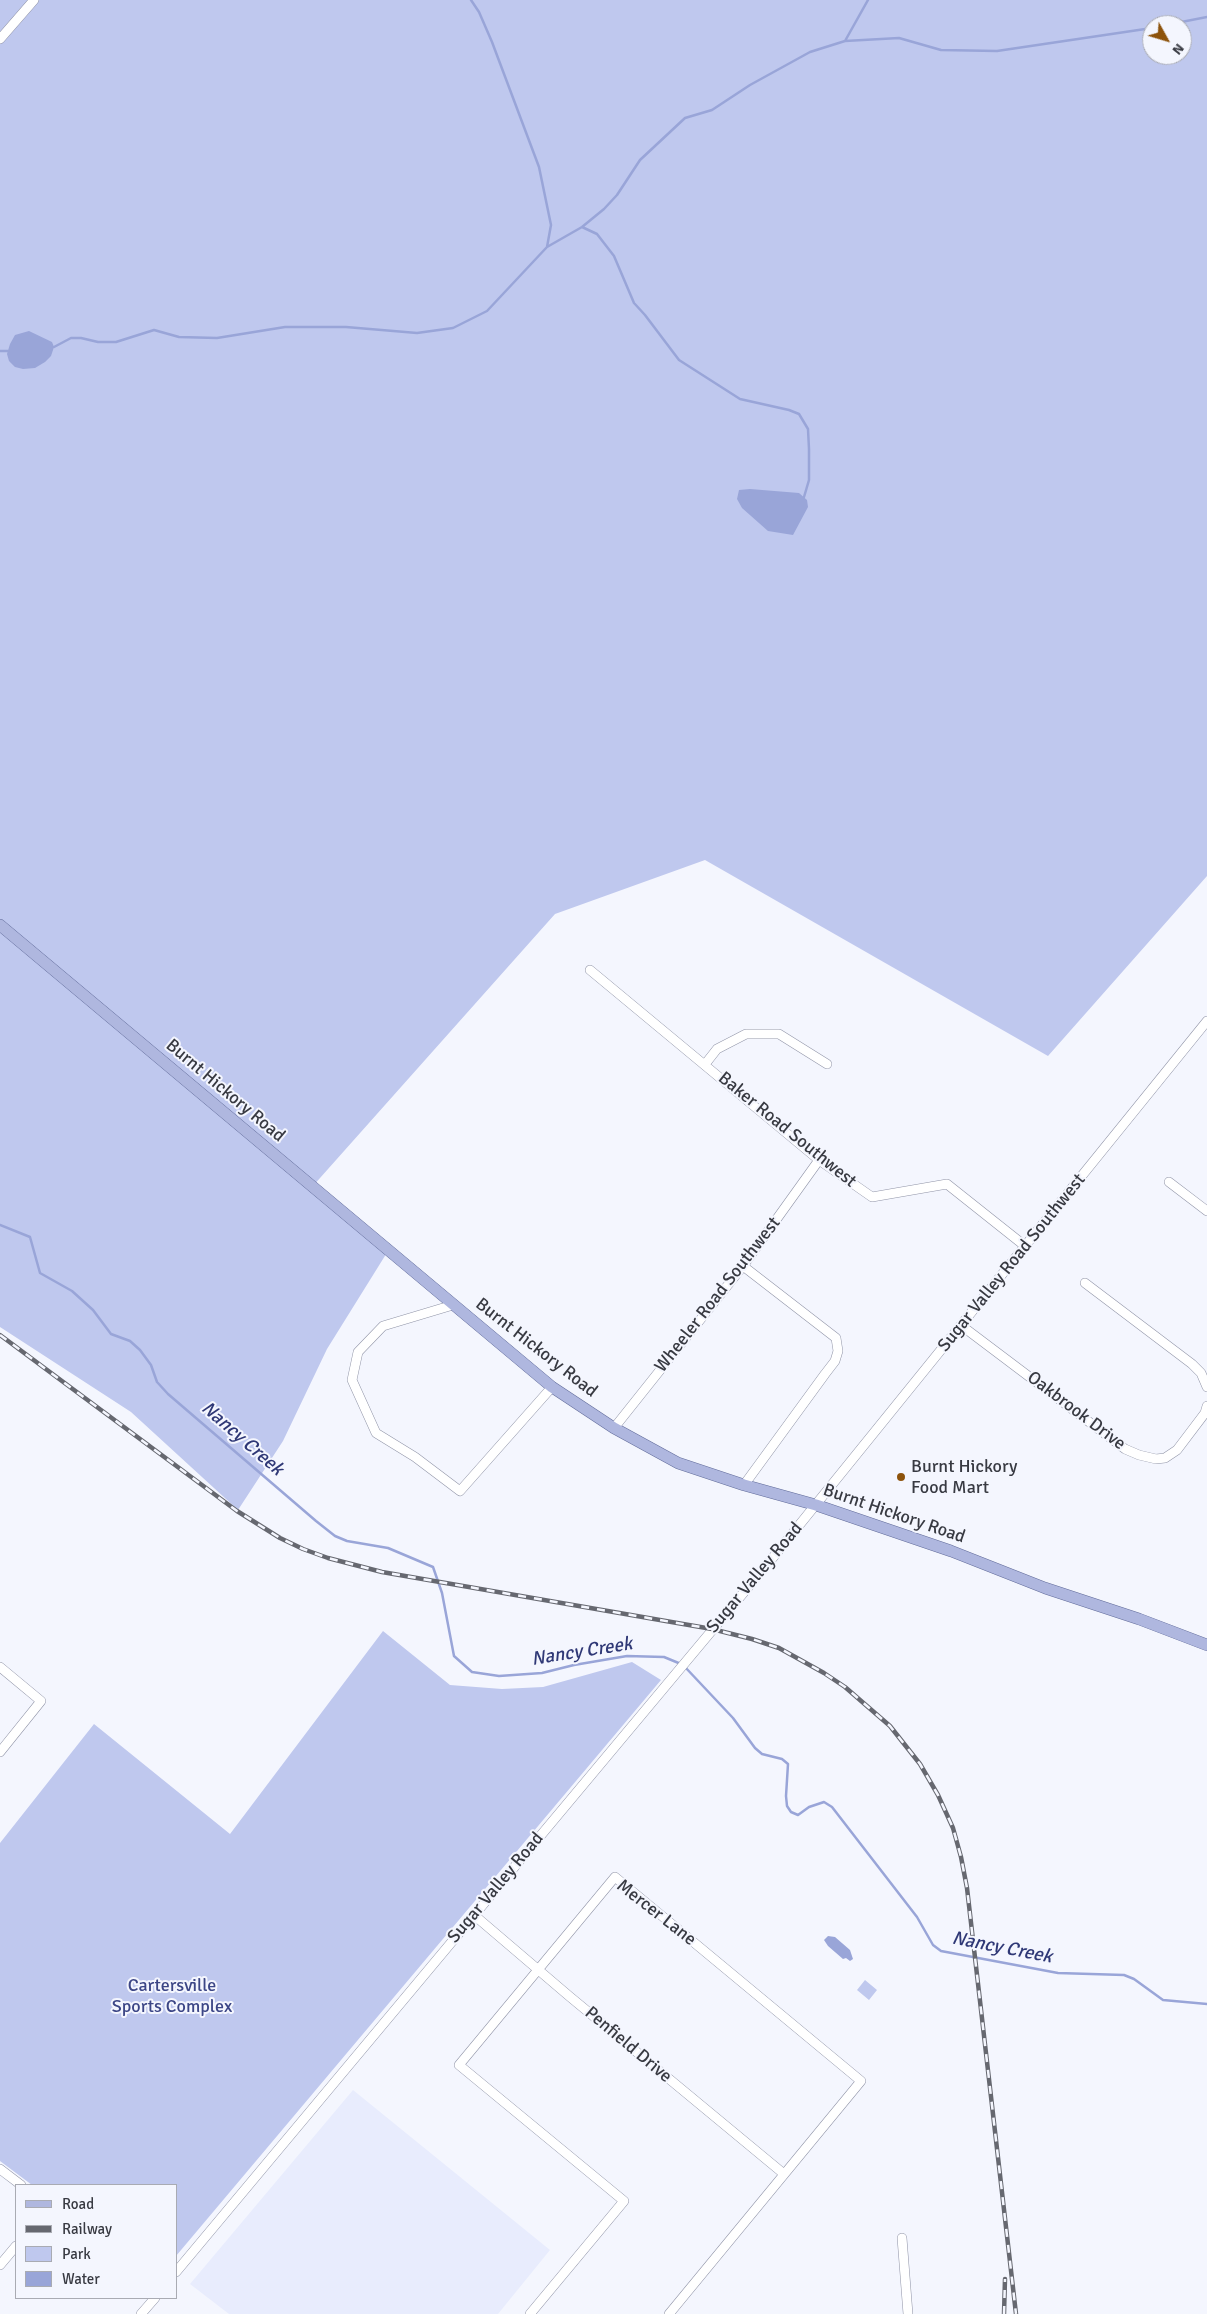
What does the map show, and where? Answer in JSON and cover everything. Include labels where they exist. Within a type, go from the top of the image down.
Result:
[{"type":"main road","name":"Burnt Hickory Road","points":[[0,925],[552,1387],[614,1428],[678,1463],[744,1485],[816,1505],[951,1551],[1045,1588],[1139,1619],[1207,1645]]},
{"type":"street","points":[[0,39],[34,0]]},
{"type":"street","name":"Baker Road Southwest","points":[[590,970],[706,1063],[819,1160],[872,1197],[947,1184],[1025,1246]]},
{"type":"street","name":"Sugar Valley Road Southwest","points":[[816,1505],[1207,1021]]},
{"type":"street","points":[[706,1063],[717,1049],[746,1034],[778,1034],[826,1064]]},
{"type":"street","name":"Wheeler Road Southwest","points":[[614,1428],[743,1266],[819,1160]]},
{"type":"street","points":[[1169,1182],[1207,1211]]},
{"type":"street","points":[[743,1266],[836,1338],[838,1351],[835,1360],[744,1485]]},
{"type":"street","points":[[1086,1283],[1192,1364],[1201,1373],[1207,1387]]},
{"type":"street","points":[[453,1305],[383,1326],[358,1352],[352,1380],[376,1433],[415,1457],[460,1491],[552,1387]]},
{"type":"street","name":"Oakbrook Drive","points":[[962,1326],[1125,1449],[1139,1455],[1156,1459],[1165,1458],[1177,1450],[1206,1413],[1207,1406]]},
{"type":"street","points":[[1198,1423],[1207,1429]]},
{"type":"street","name":"Sugar Valley Road","points":[[178,2270],[816,1505]]},
{"type":"street","points":[[0,1667],[40,1700],[0,1752]]},
{"type":"street","name":"Mercer Lane","points":[[530,2314],[624,2201],[459,2065],[615,1877],[862,2081],[669,2314]]},
{"type":"street","name":"Penfield Drive","points":[[474,1915],[784,2174]]},
{"type":"street","points":[[0,2169],[19,2184]]},
{"type":"street","points":[[902,2238],[908,2314]]},
{"type":"street","points":[[0,2265],[15,2247]]},
{"type":"street","points":[[141,2314],[153,2299]]},
{"type":"shaded area","points":[[353,2090],[550,2250],[498,2314],[229,2314],[190,2284]]},
{"type":"green space","points":[[0,0],[1207,0],[1207,876],[1048,1056],[705,860],[555,914],[312,1187],[388,1251],[327,1349],[283,1441],[238,1510],[131,1412],[0,1327]]},
{"type":"green space","name":"Cartersville Sports Complex","points":[[383,1631],[450,1685],[502,1689],[543,1687],[632,1662],[661,1680],[178,2254],[178,2184],[31,2184],[0,2161],[0,1843],[94,1724],[230,1834]]},
{"type":"green space","points":[[865,1980],[877,1990],[869,2000],[857,1990]]},
{"type":"water","points":[[29,331],[52,342],[54,347],[51,356],[35,368],[23,369],[15,367],[9,361],[7,354],[10,344],[15,335]]},
{"type":"water","points":[[750,489],[799,493],[807,500],[808,507],[793,535],[768,531],[742,508],[737,499],[739,490]]},
{"type":"water","points":[[828,1936],[835,1937],[850,1950],[853,1959],[850,1961],[846,1958],[843,1959],[828,1946],[824,1940]]},
{"type":"waterway","points":[[471,0],[479,12],[492,42],[539,167],[551,225],[547,247]]},
{"type":"waterway","points":[[845,41],[868,0]]},
{"type":"waterway","points":[[1192,20],[1207,17]]},
{"type":"waterway","points":[[54,347],[71,338],[98,342],[116,342],[154,330],[179,337],[217,338],[285,327],[346,327],[417,333],[453,328],[487,311],[547,247],[582,227],[604,209],[617,195],[640,160],[685,118],[712,110],[750,85],[810,52],[845,41],[899,38],[941,50],[997,51],[1142,29]]},
{"type":"waterway","points":[[582,227],[597,234],[614,256],[634,303],[679,360],[740,399],[799,414],[808,429],[809,480],[804,497]]},
{"type":"waterway","points":[[0,351],[8,351]]},
{"type":"waterway","name":"Nancy Creek","points":[[0,1225],[30,1237],[40,1273],[72,1291],[93,1310],[111,1334],[130,1341],[140,1350],[151,1365],[157,1382],[168,1394],[316,1521],[335,1536],[347,1541],[388,1548],[433,1567],[442,1593],[454,1656],[472,1672],[499,1676],[542,1673],[574,1665],[627,1656],[664,1657],[681,1664]]},
{"type":"waterway","name":"Nancy Creek","points":[[685,1667],[733,1718],[755,1748],[762,1754],[782,1759],[788,1764],[786,1796],[787,1806],[791,1812],[798,1815],[809,1807],[824,1802],[832,1807],[917,1917],[933,1945],[941,1951],[1058,1973],[1124,1975],[1134,1979],[1163,2000],[1207,2004]]},
{"type":"railway","points":[[0,1335],[237,1511],[280,1538],[303,1549],[328,1558],[382,1572],[712,1629],[752,1639],[779,1648],[824,1673],[845,1687],[890,1726],[920,1764],[938,1795],[953,1828],[961,1857],[967,1888],[1016,2314]]},
{"type":"railway","points":[[1004,2314],[1005,2279]]},
{"type":"place","name":"Burnt Hickory Food Mart","points":[[901,1477]]}]
